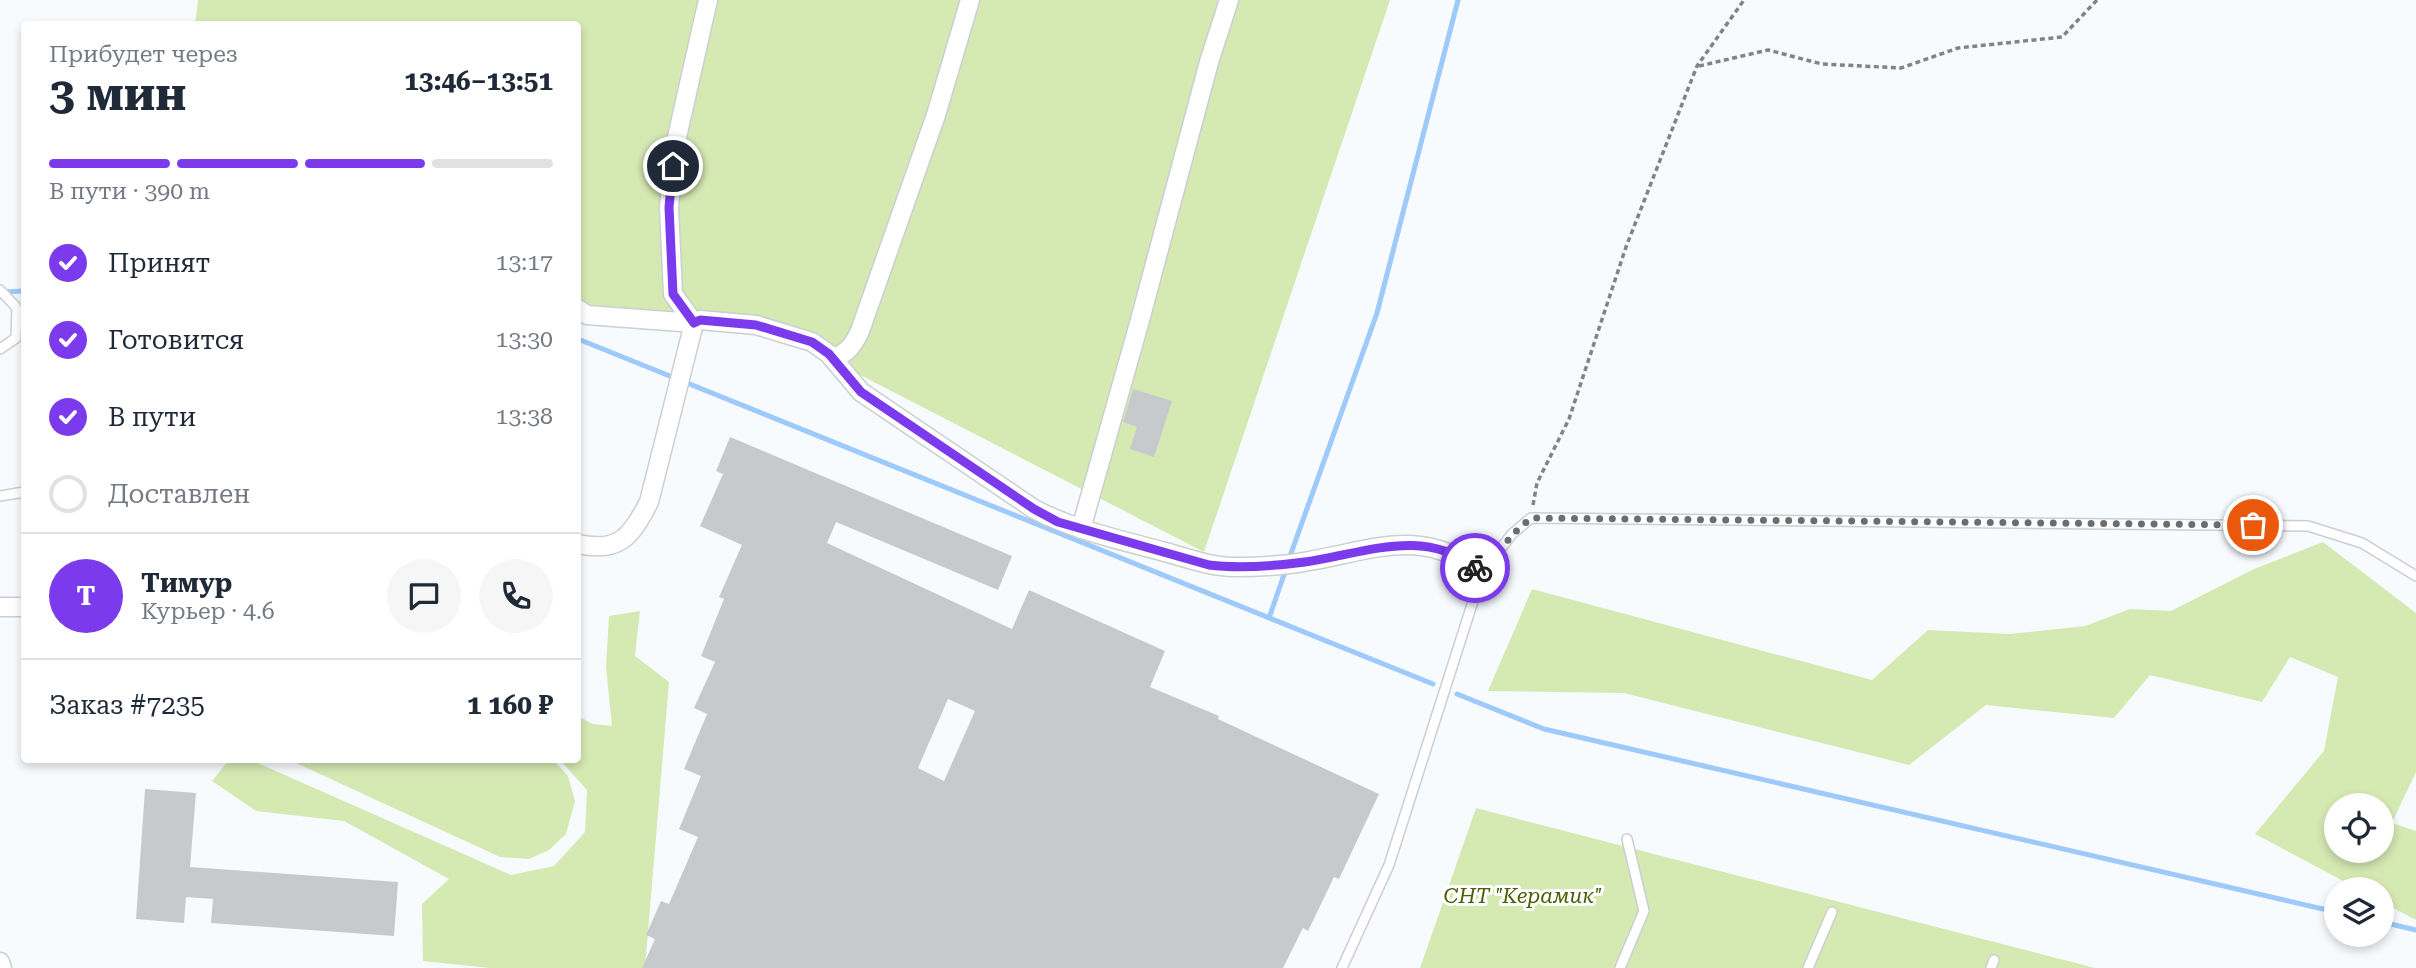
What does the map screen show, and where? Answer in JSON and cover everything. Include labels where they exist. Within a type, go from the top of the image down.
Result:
[{"type":"street","points":[[694,323],[673,294],[669,207],[676,146],[708,0]]},
{"type":"street","points":[[833,359],[846,353],[860,331],[936,115],[970,0]]},
{"type":"street","points":[[1081,528],[1209,62],[1229,0]]},
{"type":"street","points":[[581,313],[694,323],[700,320],[756,325],[812,342],[833,359],[861,392],[1034,509],[1058,522],[1209,565],[1231,568],[1308,562],[1391,545],[1415,544],[1442,550],[1468,562],[1482,573]]},
{"type":"street","points":[[581,545],[609,547],[624,540],[639,522],[649,502],[694,323]]},
{"type":"street","points":[[0,607],[21,607]]},
{"type":"street","points":[[0,962],[2,968]]},
{"type":"lane","points":[[0,290],[17,308],[16,338],[0,349]]},
{"type":"lane","points":[[0,495],[21,492]]},
{"type":"lane","points":[[1342,968],[1389,865],[1482,573],[1513,534],[1531,518],[2308,526],[2362,542],[2416,576]]},
{"type":"lane","points":[[1620,968],[1644,911],[1627,839]]},
{"type":"lane","points":[[1808,968],[1832,912]]},
{"type":"path","points":[[1531,518],[1537,483],[1569,419],[1626,247],[1697,66],[1744,0]]},
{"type":"path","points":[[1697,66],[1768,50],[1822,64],[1901,68],[1958,48],[2062,37],[2097,0]]},
{"type":"green space","points":[[198,0],[1390,0],[1204,552],[763,325],[581,322],[581,21],[195,21]]},
{"type":"green space","points":[[2323,542],[2416,613],[2416,772],[2394,819],[2394,793],[2324,793],[2324,863],[2394,863],[2394,824],[2416,831],[2416,920],[2394,908],[2394,877],[2336,877],[2255,834],[2324,751],[2338,677],[2290,657],[2262,702],[2150,675],[2114,718],[1986,705],[1909,765],[1624,693],[1488,691],[1532,589],[1872,680],[1928,630],[2010,634],[2085,626],[2130,609],[2171,611],[2254,569]]},
{"type":"green space","points":[[640,611],[635,656],[669,682],[645,968],[490,968],[423,961],[422,904],[449,879],[344,821],[256,811],[212,781],[227,763],[258,763],[511,875],[554,866],[585,832],[587,790],[563,763],[581,763],[581,718],[593,724],[612,726],[606,667],[609,616]]},
{"type":"green space","points":[[556,763],[568,776],[575,801],[566,834],[549,850],[529,859],[500,857],[298,764]]},
{"type":"green space","name":"СНТ \"Керамик\"","points":[[1476,808],[2095,968],[1420,968]]},
{"type":"building","points":[[1133,389],[1172,401],[1154,457],[1130,449],[1137,427],[1123,422]]},
{"type":"building","points":[[730,437],[1012,556],[998,590],[836,522],[827,543],[1012,629],[1029,590],[1165,651],[1150,687],[1219,716],[1218,719],[1379,794],[1339,879],[1334,877],[1308,931],[1303,928],[1283,968],[642,968],[655,939],[646,935],[661,901],[669,904],[698,837],[679,829],[701,776],[684,769],[707,714],[694,708],[715,662],[701,656],[724,599],[719,597],[742,545],[700,526],[723,474],[716,471]],"holes":[[[948,699],[975,711],[944,781],[918,768]]]},
{"type":"building","points":[[145,789],[196,793],[190,867],[398,882],[394,936],[211,923],[213,899],[186,897],[184,923],[136,919]]},
{"type":"waterway","points":[[1289,559],[1377,313],[1458,0]]},
{"type":"waterway","points":[[3,292],[21,291]]},
{"type":"waterway","points":[[581,340],[1433,684]]},
{"type":"waterway","points":[[1269,618],[1286,569]]},
{"type":"waterway","points":[[1457,694],[1544,729],[2324,909]]},
{"type":"waterway","points":[[2394,925],[2416,930]]},
{"type":"way so far","points":[[1475,568],[1482,573],[1513,534],[1531,518],[2253,525]]},
{"type":"route","points":[[673,166],[669,207],[673,294],[694,323],[700,320],[756,325],[812,342],[829,354],[861,392],[1034,509],[1058,522],[1209,565],[1231,568],[1308,562],[1391,545],[1415,544],[1442,550],[1475,568]]}]
